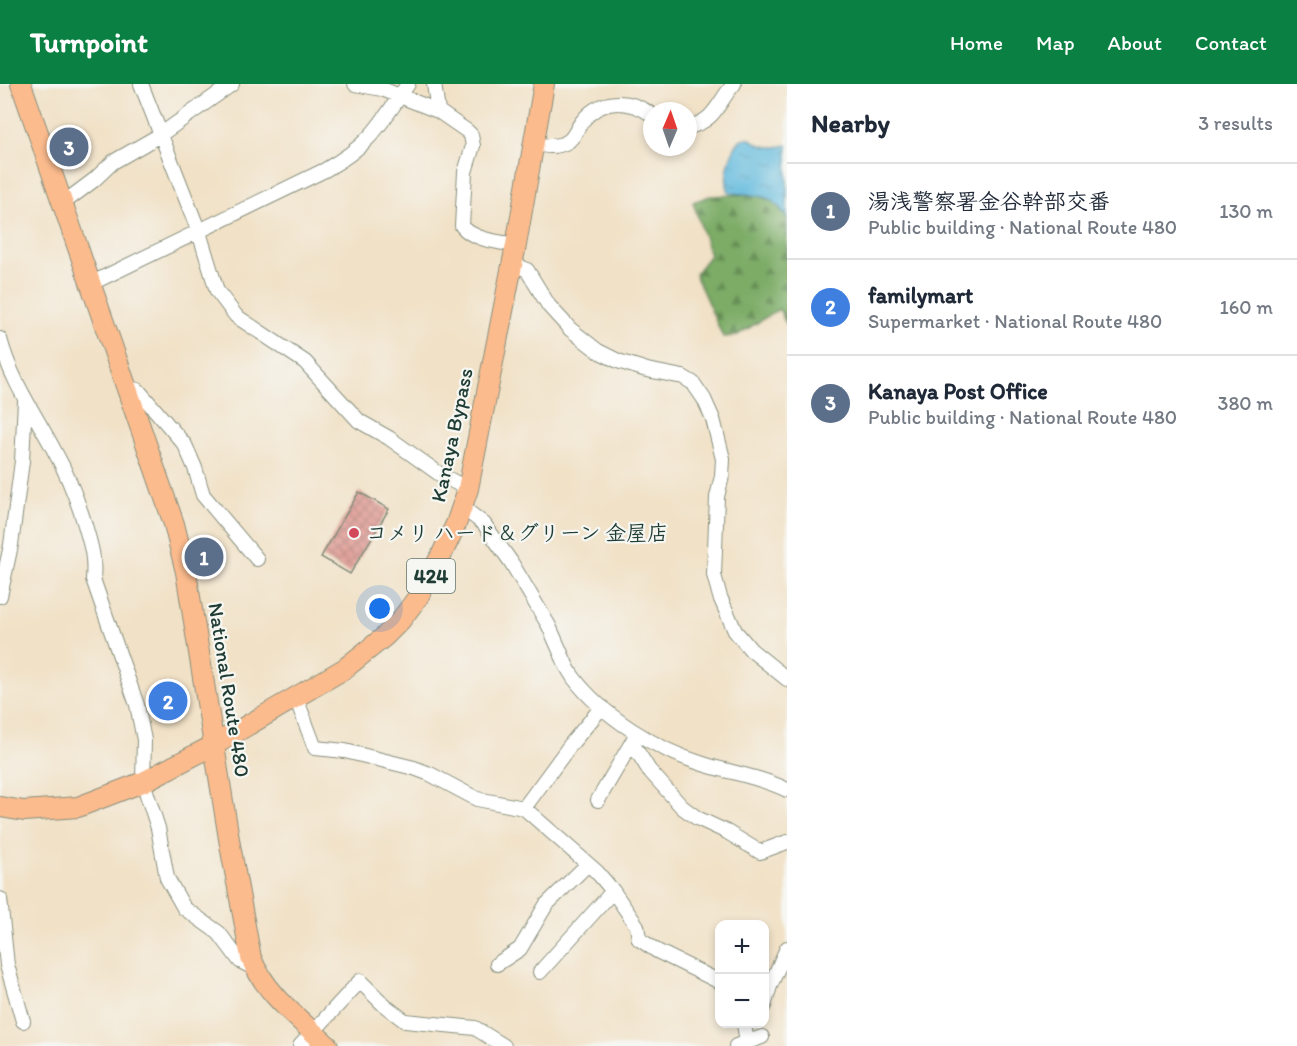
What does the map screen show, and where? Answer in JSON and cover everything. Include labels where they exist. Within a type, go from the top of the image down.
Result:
[{"type":"highway","name":"National Route 480","points":[[21,84],[174,524],[186,572],[248,947],[256,969],[307,1039],[328,1046]]},
{"type":"highway","name":"Kanaya Bypass","points":[[0,807],[24,811],[78,807],[143,782],[214,745],[344,669],[400,621],[434,572],[465,498],[514,254],[544,84]]},
{"type":"street","points":[[141,84],[199,232],[217,291],[236,316],[305,362],[359,421],[389,438],[441,476],[465,498],[491,532],[533,596],[567,667],[582,688],[634,738],[649,770],[682,807],[697,818],[727,832],[760,852],[787,842]]},
{"type":"street","points":[[62,204],[94,180],[113,162],[160,135],[232,84]]},
{"type":"street","points":[[355,84],[382,89],[438,111],[467,131],[472,140],[463,186],[462,226],[465,230],[514,254],[556,314],[570,329],[598,351],[618,361],[647,370],[683,377],[693,383],[704,399],[713,419],[723,459],[717,497],[714,574],[720,597],[735,631],[751,650],[787,679]]},
{"type":"street","points":[[90,284],[325,170],[352,154],[380,127],[408,84]]},
{"type":"street","points":[[434,84],[438,111]]},
{"type":"street","points":[[697,125],[710,117],[734,84]]},
{"type":"street","points":[[534,144],[551,146],[568,141],[586,117],[610,104],[622,102],[643,110]]},
{"type":"street","points":[[0,339],[5,359],[25,401],[56,452],[76,494],[94,558],[93,579],[137,705],[144,740],[143,782],[158,828],[167,878],[184,908],[219,933],[240,961],[256,969]]},
{"type":"street","points":[[127,388],[138,390],[184,445],[195,468],[203,495],[257,559]]},
{"type":"street","points":[[0,596],[11,545],[22,461],[25,401]]},
{"type":"street","points":[[296,698],[315,748],[352,753],[414,768],[477,799],[524,808],[588,864],[613,891],[638,926],[639,939],[657,951],[715,980]]},
{"type":"street","points":[[524,808],[602,707]]},
{"type":"street","points":[[634,738],[686,758],[787,790]]},
{"type":"street","points":[[598,800],[634,738]]},
{"type":"street","points":[[497,964],[520,949],[546,905],[588,864]]},
{"type":"street","points":[[540,972],[613,891]]},
{"type":"street","points":[[0,899],[7,965],[23,1021]]},
{"type":"street","points":[[769,990],[787,948]]},
{"type":"street","points":[[307,1039],[360,981],[384,1005],[405,1021],[475,1028],[504,1046]]},
{"type":"street","points":[[741,1044],[743,1028]]},
{"type":"street","points":[[741,1044],[763,1035]]},
{"type":"green space","points":[[754,194],[775,202],[787,219],[787,326],[779,309],[736,336],[723,337],[695,274],[710,255],[693,202],[710,196]]},
{"type":"water","points":[[746,138],[767,147],[787,145],[787,218],[775,203],[762,196],[729,192],[726,179],[728,164],[740,140]]},
{"type":"building","name":"コメリ ハード＆グリーン 金屋店","points":[[359,492],[389,509],[350,574],[321,557]]},
{"type":"place","name":"Kanaya Post Office","points":[[69,147]]},
{"type":"place","name":"コメリ ハード＆グリーン 金屋店","points":[[354,533]]},
{"type":"place","name":"湯浅警察署金谷幹部交番","points":[[204,557]]},
{"type":"place","name":"familymart","points":[[168,701]]}]
